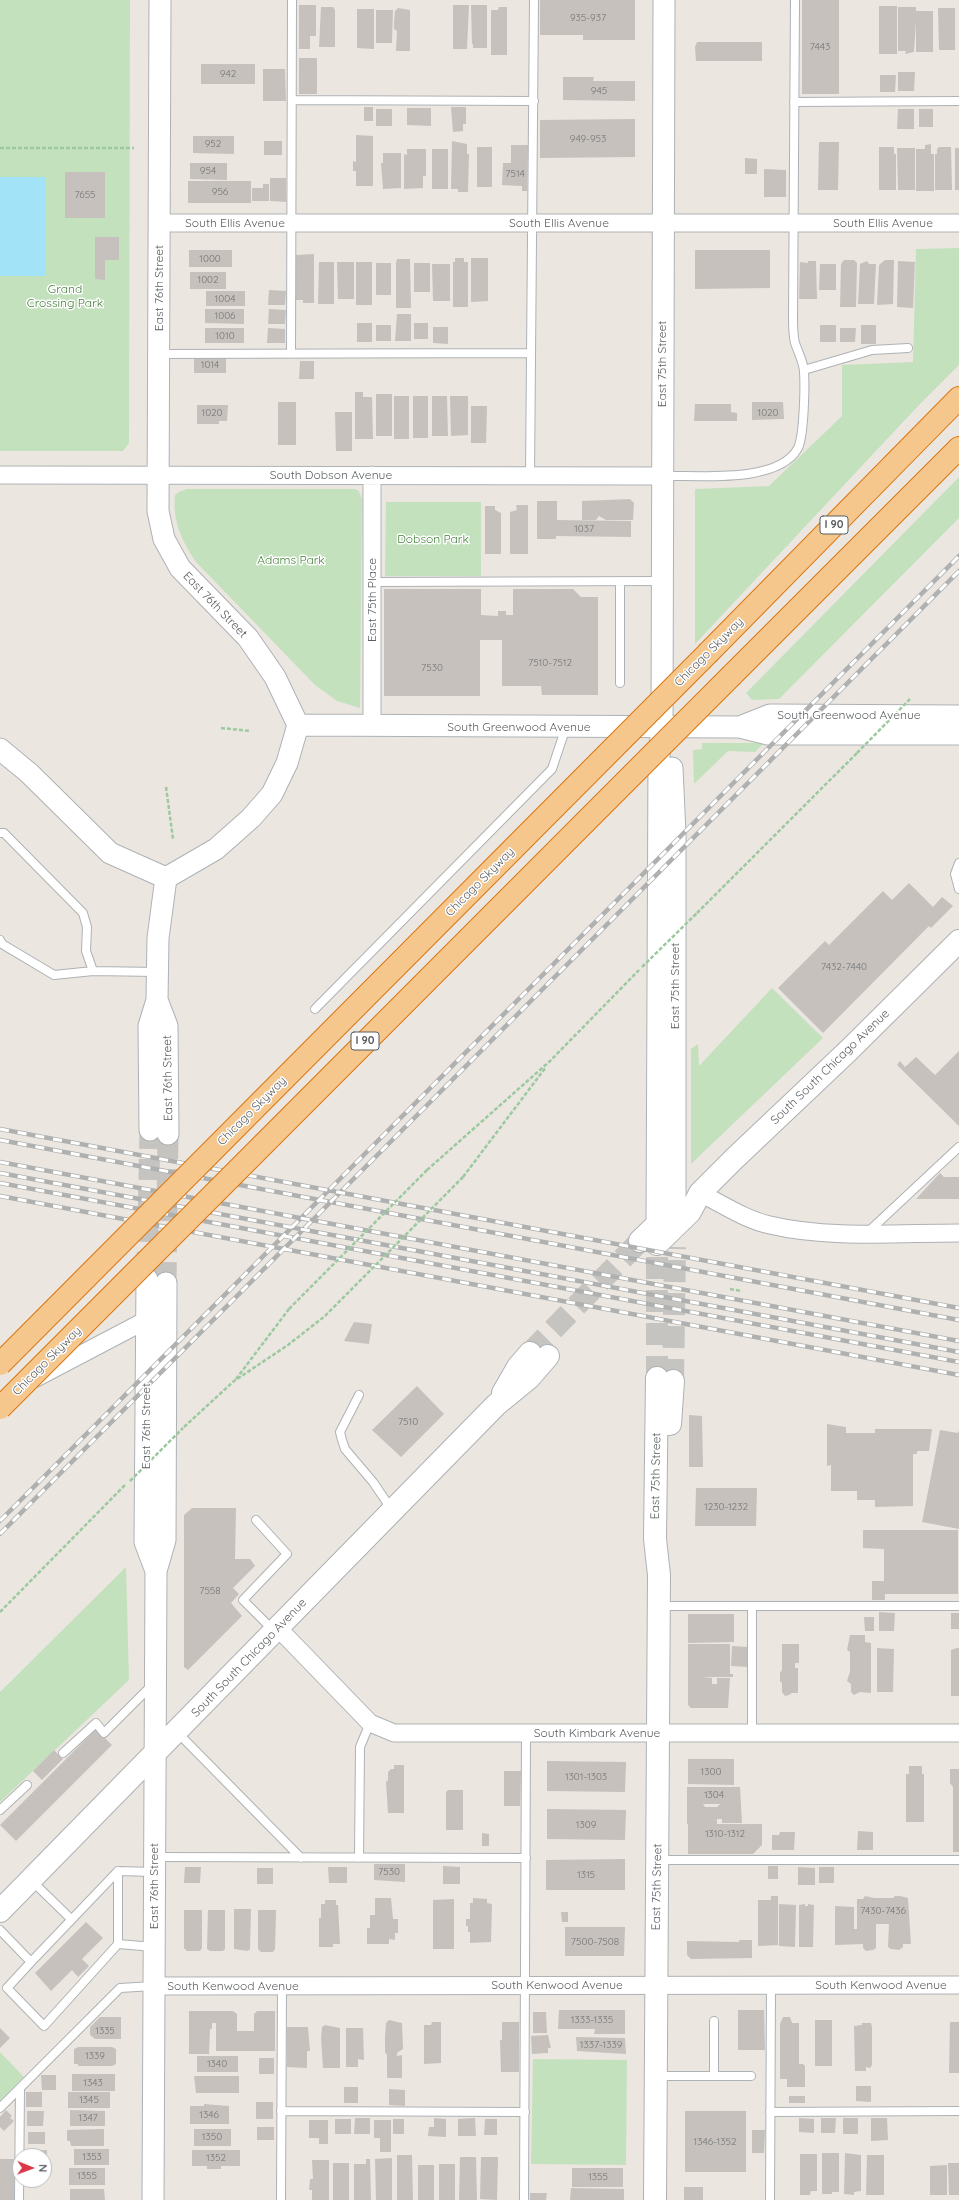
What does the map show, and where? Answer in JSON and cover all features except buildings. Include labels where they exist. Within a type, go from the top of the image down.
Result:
[{"type":"highway","name":"Chicago Skyway","points":[[0,1364],[959,398]]},
{"type":"highway","name":"Chicago Skyway","points":[[0,1408],[959,448]]},
{"type":"main road","name":"South South Chicago Avenue","points":[[663,1232],[681,1201],[700,1193],[848,1051],[959,941]]},
{"type":"main road","name":"South South Chicago Avenue","points":[[2,1904],[30,1880],[177,1732],[496,1405],[518,1367],[539,1354]]},
{"type":"main road","name":"East 75th Street","points":[[654,2200],[659,1606],[659,1575],[655,1539],[665,1379]]},
{"type":"street","name":"East 76th Street","points":[[160,0],[158,511],[164,539],[180,568],[248,638],[275,677],[298,725]]},
{"type":"street","name":"East 75th Street","points":[[663,1232],[675,834],[671,753],[662,727],[662,223],[664,0]]},
{"type":"street","name":"South Ellis Avenue","points":[[159,223],[959,223]]},
{"type":"street","name":"South Dobson Avenue","points":[[0,475],[158,474],[662,476]]},
{"type":"street","name":"East 75th Place","points":[[372,475],[372,726]]},
{"type":"street","name":"South Greenwood Avenue","points":[[740,727],[770,715],[959,716]]},
{"type":"street","name":"South Greenwood Avenue","points":[[298,725],[740,727],[768,734],[959,734]]},
{"type":"street","points":[[0,749],[29,773],[110,853],[166,878],[216,849],[251,818],[272,794],[287,763],[298,725]]},
{"type":"street","name":"East 76th Street","points":[[159,1132],[167,1026],[157,1000],[157,972],[158,938],[166,878]]},
{"type":"street","points":[[700,1193],[740,1214],[769,1225],[815,1231],[867,1233],[959,1233]]},
{"type":"street","name":"East 76th Street","points":[[153,2200],[156,1572],[165,1540],[166,1310],[157,1281],[147,1320],[145,1542],[156,1572]]},
{"type":"street","points":[[0,1396],[166,1310]]},
{"type":"street","name":"South Kimbark Avenue","points":[[277,1630],[370,1723],[394,1734],[959,1733]]},
{"type":"street","name":"South Kenwood Avenue","points":[[154,1986],[959,1985]]},
{"type":"lane","points":[[290,354],[292,0]]},
{"type":"lane","points":[[530,476],[534,0]]},
{"type":"lane","points":[[662,476],[751,475],[768,471],[787,460],[798,448],[802,431],[804,370],[794,340],[793,318],[795,0]]},
{"type":"lane","points":[[292,100],[534,101]]},
{"type":"lane","points":[[794,102],[959,101]]},
{"type":"lane","points":[[804,370],[872,350],[908,348]]},
{"type":"lane","points":[[158,354],[532,353]]},
{"type":"lane","points":[[620,581],[620,683]]},
{"type":"lane","points":[[372,582],[662,581]]},
{"type":"lane","points":[[315,1009],[552,769],[566,727]]},
{"type":"lane","points":[[0,833],[4,833],[83,913],[87,927],[86,951],[93,971]]},
{"type":"lane","points":[[959,863],[955,874],[959,889]]},
{"type":"lane","points":[[0,940],[2,944],[54,975],[93,971],[157,972]]},
{"type":"lane","points":[[867,1233],[959,1147]]},
{"type":"lane","points":[[359,1395],[340,1432],[342,1440],[345,1449],[373,1482],[393,1511]]},
{"type":"lane","points":[[256,1520],[287,1554],[243,1600],[277,1630]]},
{"type":"lane","points":[[659,1606],[959,1606]]},
{"type":"lane","points":[[752,1606],[752,1734]]},
{"type":"lane","points":[[63,1752],[96,1723],[104,1733],[155,1682]]},
{"type":"lane","points":[[359,1858],[360,1747],[370,1723]]},
{"type":"lane","points":[[177,1732],[301,1858]]},
{"type":"lane","points":[[524,2200],[526,1734]]},
{"type":"lane","points":[[0,1810],[27,1786]]},
{"type":"lane","points":[[118,1871],[118,1944],[44,2026],[7,1988],[118,1871],[154,1865],[301,1858],[526,1858]]},
{"type":"lane","points":[[657,1860],[959,1860]]},
{"type":"lane","points":[[30,1880],[72,1919]]},
{"type":"lane","points":[[0,1930],[31,1962]]},
{"type":"lane","points":[[118,1944],[154,1947]]},
{"type":"lane","points":[[770,2200],[771,1985]]},
{"type":"lane","points":[[0,2108],[120,1988],[154,1986]]},
{"type":"lane","points":[[281,2200],[282,1986]]},
{"type":"lane","points":[[714,2021],[714,2076]]},
{"type":"lane","points":[[655,2076],[751,2076]]},
{"type":"lane","points":[[19,2200],[20,2088]]},
{"type":"lane","points":[[281,2111],[525,2112]]},
{"type":"lane","points":[[770,2112],[959,2111]]},
{"type":"path","points":[[0,148],[134,148]]},
{"type":"path","points":[[234,1381],[289,1309],[427,1170],[550,1061],[910,699]]},
{"type":"path","points":[[221,728],[251,731]]},
{"type":"path","points":[[166,787],[173,839]]},
{"type":"path","points":[[0,1612],[183,1428],[234,1381],[288,1345],[325,1316],[463,1177],[550,1061]]},
{"type":"path","points":[[730,1289],[742,1291]]},
{"type":"green space","name":"Grand Crossing Park","points":[[0,0],[130,0],[129,443],[123,451],[0,451]]},
{"type":"green space","points":[[959,248],[959,365],[919,405],[695,644],[695,489],[769,486],[842,416],[842,365],[913,362],[916,249]]},
{"type":"green space","points":[[959,477],[959,518],[779,699],[752,700],[746,693]]},
{"type":"green space","name":"Adams Park","points":[[187,489],[355,489],[359,491],[362,499],[360,708],[337,701],[315,685],[196,562],[182,538],[175,513],[175,495]]},
{"type":"green space","name":"Dobson Park","points":[[386,502],[481,502],[481,576],[385,576]]},
{"type":"green space","points":[[702,743],[764,743],[755,752],[728,751],[694,784],[693,750],[702,749]]},
{"type":"green space","points":[[772,988],[823,1038],[691,1164],[691,1049],[698,1044],[699,1066]]},
{"type":"green space","points":[[126,1567],[129,1680],[0,1802],[0,1692]]},
{"type":"green space","points":[[0,2052],[24,2077],[0,2101]]},
{"type":"green space","points":[[533,2059],[627,2060],[626,2165],[531,2164]]},
{"type":"water","points":[[0,177],[46,177],[46,276],[0,276]]},
{"type":"tunnel","points":[[147,1273],[150,1130]]},
{"type":"tunnel","points":[[166,1283],[168,1134]]},
{"type":"tunnel","points":[[530,1353],[640,1241]]},
{"type":"tunnel","points":[[657,1244],[657,1378]]},
{"type":"tunnel","points":[[673,1381],[675,1247]]},
{"type":"railway","points":[[0,1521],[959,556]]},
{"type":"railway","points":[[0,1534],[959,571]]},
{"type":"railway","points":[[0,1129],[959,1308]]},
{"type":"railway","points":[[0,1140],[959,1320]]},
{"type":"railway","points":[[0,1162],[959,1341]]},
{"type":"railway","points":[[0,1173],[959,1352]]},
{"type":"railway","points":[[0,1183],[959,1362]]},
{"type":"railway","points":[[0,1196],[959,1375]]}]
